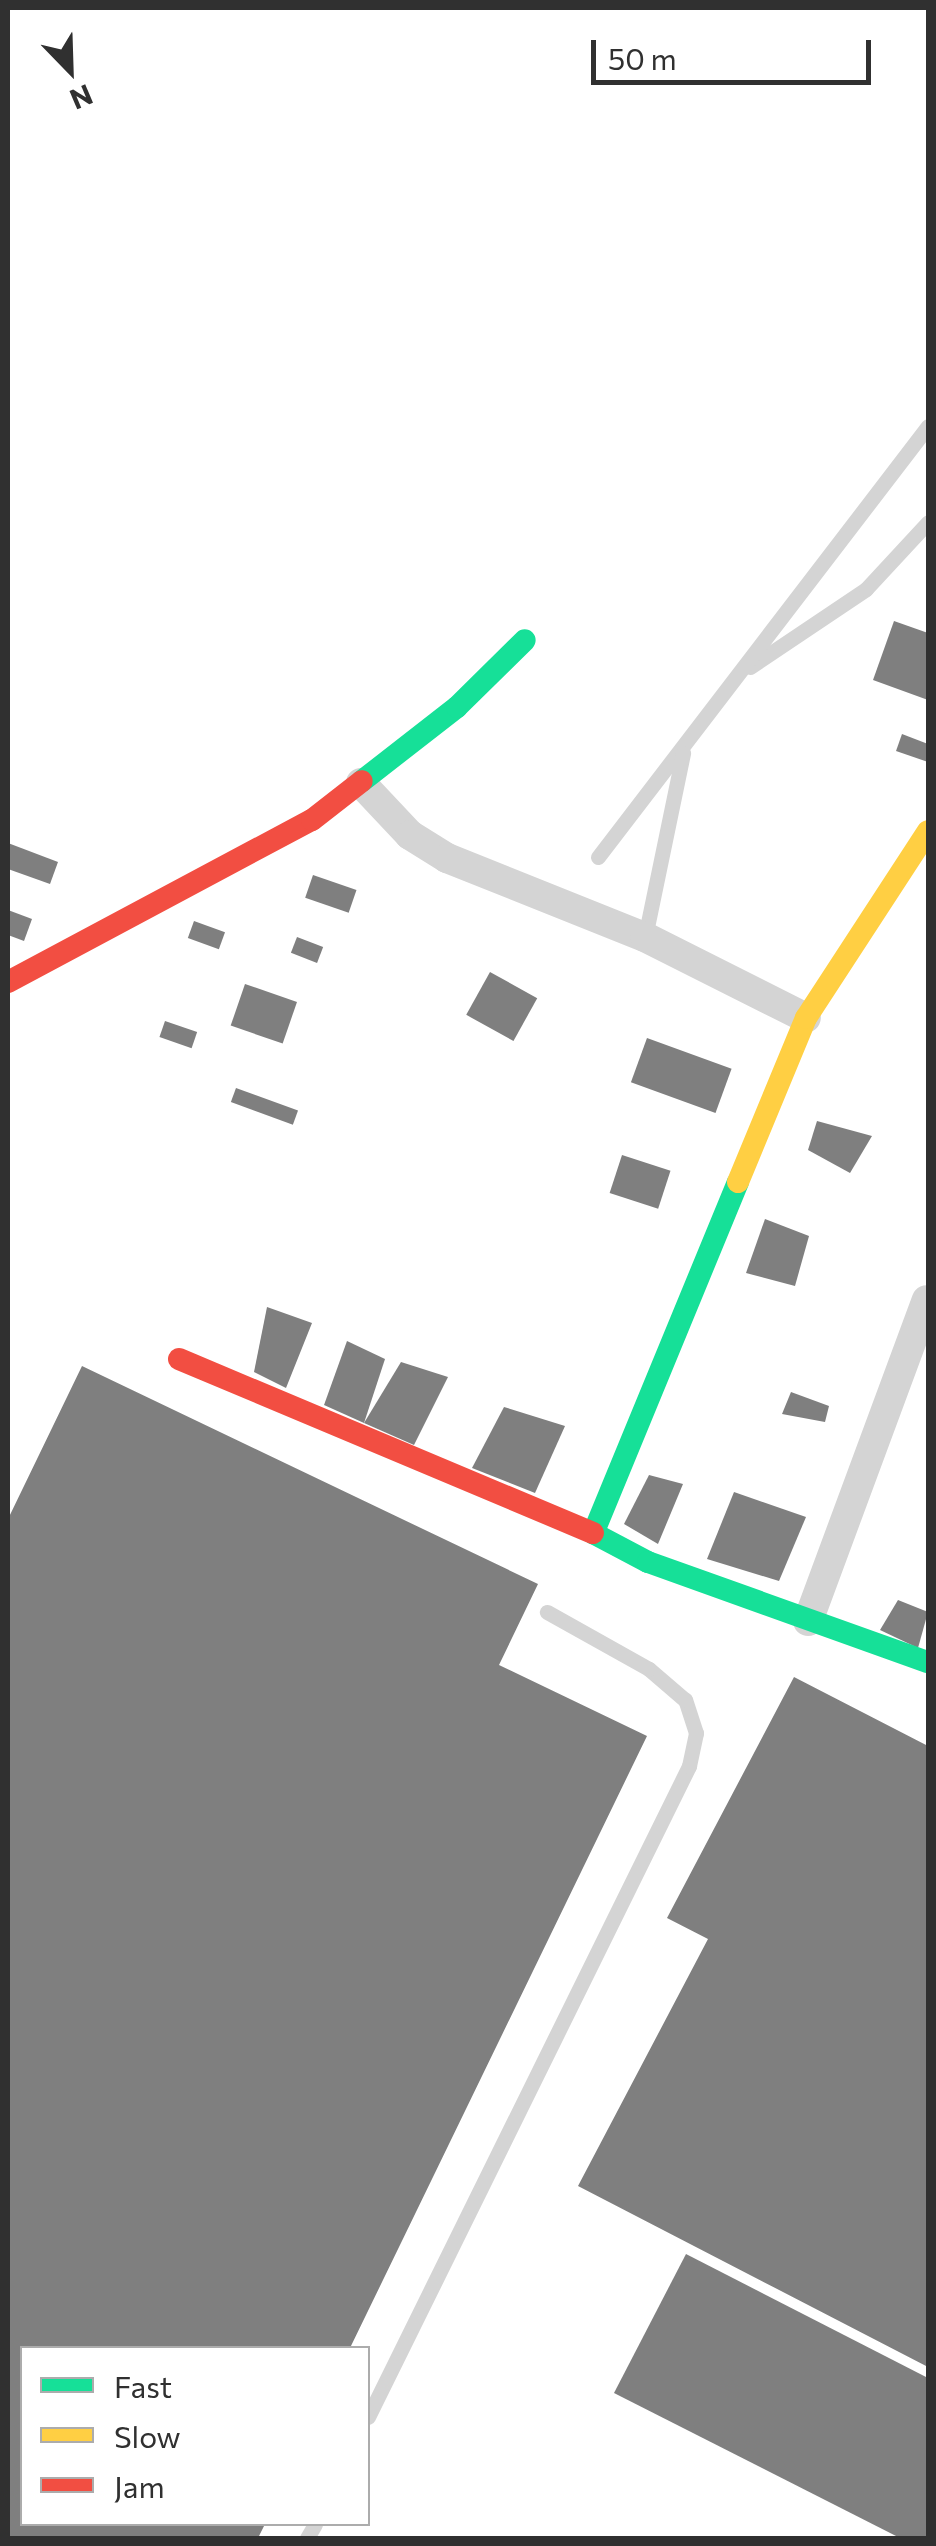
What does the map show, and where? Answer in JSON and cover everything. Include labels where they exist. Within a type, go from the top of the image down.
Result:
[{"type":"street","points":[[8,982],[312,820],[457,707],[525,640]]},
{"type":"street","points":[[361,783],[410,834],[447,858],[645,937],[806,1018]]},
{"type":"street","points":[[593,1533],[806,1018],[928,831]]},
{"type":"street","points":[[808,1621],[927,1300]]},
{"type":"street","points":[[179,1359],[593,1533],[648,1562],[928,1662]]},
{"type":"lane","points":[[598,857],[928,426]]},
{"type":"lane","points":[[743,672],[866,588],[928,522]]},
{"type":"lane","points":[[645,937],[684,749]]},
{"type":"lane","points":[[370,2413],[690,1766],[696,1732],[685,1700],[649,1669],[546,1612]]},
{"type":"building","points":[[894,621],[928,633],[928,700],[873,680]]},
{"type":"building","points":[[902,734],[928,744],[928,762],[896,751]]},
{"type":"building","points":[[8,843],[58,862],[50,884],[8,869]]},
{"type":"building","points":[[313,875],[356,890],[349,913],[305,898]]},
{"type":"building","points":[[8,910],[32,919],[24,941],[8,935]]},
{"type":"building","points":[[194,921],[225,932],[219,949],[188,938]]},
{"type":"building","points":[[297,937],[323,947],[317,963],[291,953]]},
{"type":"building","points":[[490,972],[537,998],[513,1041],[466,1015]]},
{"type":"building","points":[[245,984],[297,1002],[283,1044],[231,1026]]},
{"type":"building","points":[[165,1021],[197,1032],[192,1048],[159,1037]]},
{"type":"building","points":[[647,1038],[732,1069],[715,1113],[631,1082]]},
{"type":"building","points":[[236,1088],[298,1111],[293,1125],[231,1102]]},
{"type":"building","points":[[817,1121],[872,1136],[850,1173],[808,1150]]},
{"type":"building","points":[[622,1155],[671,1171],[658,1209],[610,1193]]},
{"type":"building","points":[[765,1219],[809,1236],[795,1286],[746,1273]]},
{"type":"building","points":[[267,1307],[312,1323],[286,1388],[254,1372]]},
{"type":"building","points":[[347,1341],[385,1359],[364,1423],[324,1405]]},
{"type":"building","points":[[401,1362],[448,1377],[414,1445],[364,1423]]},
{"type":"building","points":[[82,1366],[538,1584],[499,1665],[647,1736],[351,2346],[20,2346],[20,2526],[264,2526],[258,2538],[8,2538],[8,1519]]},
{"type":"building","points":[[791,1392],[829,1406],[825,1422],[782,1414]]},
{"type":"building","points":[[504,1407],[565,1426],[535,1493],[472,1468]]},
{"type":"building","points":[[649,1475],[683,1484],[658,1544],[624,1524]]},
{"type":"building","points":[[734,1492],[806,1517],[779,1581],[707,1559]]},
{"type":"building","points":[[898,1600],[928,1612],[918,1648],[880,1630]]},
{"type":"building","points":[[794,1677],[928,1746],[928,2367],[578,2186],[708,1939],[667,1918]]},
{"type":"building","points":[[686,2254],[928,2378],[928,2538],[900,2538],[614,2393]]},
{"type":"traffic: fast","points":[[362,781],[457,707],[525,640]]},
{"type":"traffic: fast","points":[[738,1182],[593,1533],[648,1562],[928,1662]]},
{"type":"traffic: slow","points":[[738,1182],[806,1018],[928,831]]},
{"type":"traffic: jam","points":[[8,982],[312,820],[362,781]]},
{"type":"traffic: jam","points":[[179,1359],[593,1533]]}]
